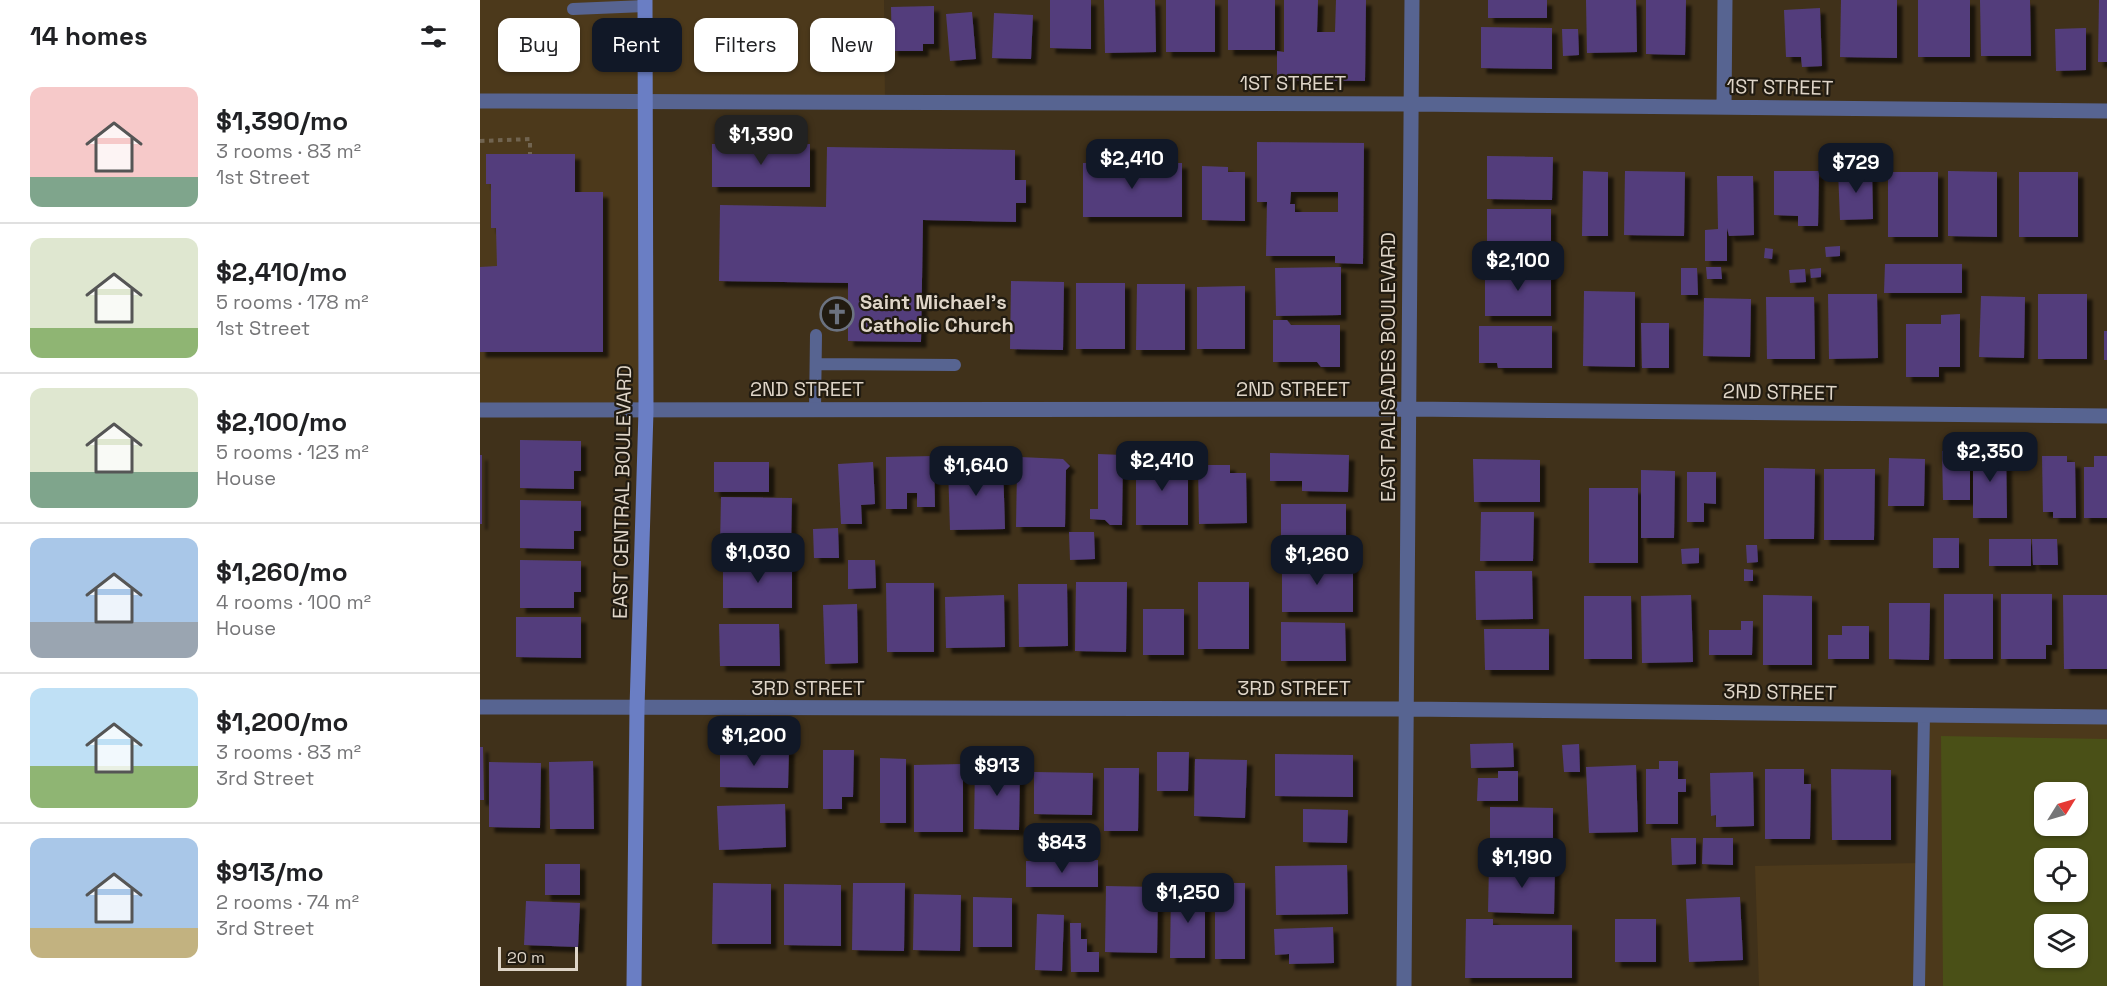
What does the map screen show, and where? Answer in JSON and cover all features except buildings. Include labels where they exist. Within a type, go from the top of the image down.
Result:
[{"type":"main road","name":"EAST CENTRAL BOULEVARD","points":[[634,986],[637,708],[646,411],[645,3]]},
{"type":"street","name":"EAST PALISADES BOULEVARD","points":[[1404,986],[1412,0]]},
{"type":"street","points":[[1724,107],[1725,0]]},
{"type":"street","name":"1ST STREET","points":[[480,101],[1411,104],[2107,111]]},
{"type":"street","name":"2ND STREET","points":[[480,410],[1408,409],[2107,416]]},
{"type":"street","name":"3RD STREET","points":[[480,707],[1406,710],[2107,717]]},
{"type":"lane","points":[[573,9],[645,3]]},
{"type":"lane","points":[[815,410],[816,335]]},
{"type":"lane","points":[[816,364],[955,365]]},
{"type":"lane","points":[[1919,986],[1924,715]]},
{"type":"path","points":[[480,141],[530,140],[530,154]]},
{"type":"shaded area","points":[[480,0],[884,0],[884,18],[810,18],[810,72],[885,72],[885,102],[647,101],[646,411],[480,410]]},
{"type":"shaded area","points":[[1924,715],[2107,717],[2107,986],[1759,986],[1755,866],[1921,863]]},
{"type":"green space","points":[[1941,736],[2107,739],[2107,986],[1943,986]]},
{"type":"place","name":"Saint Michael's Catholic Church","points":[[837,314]]}]
